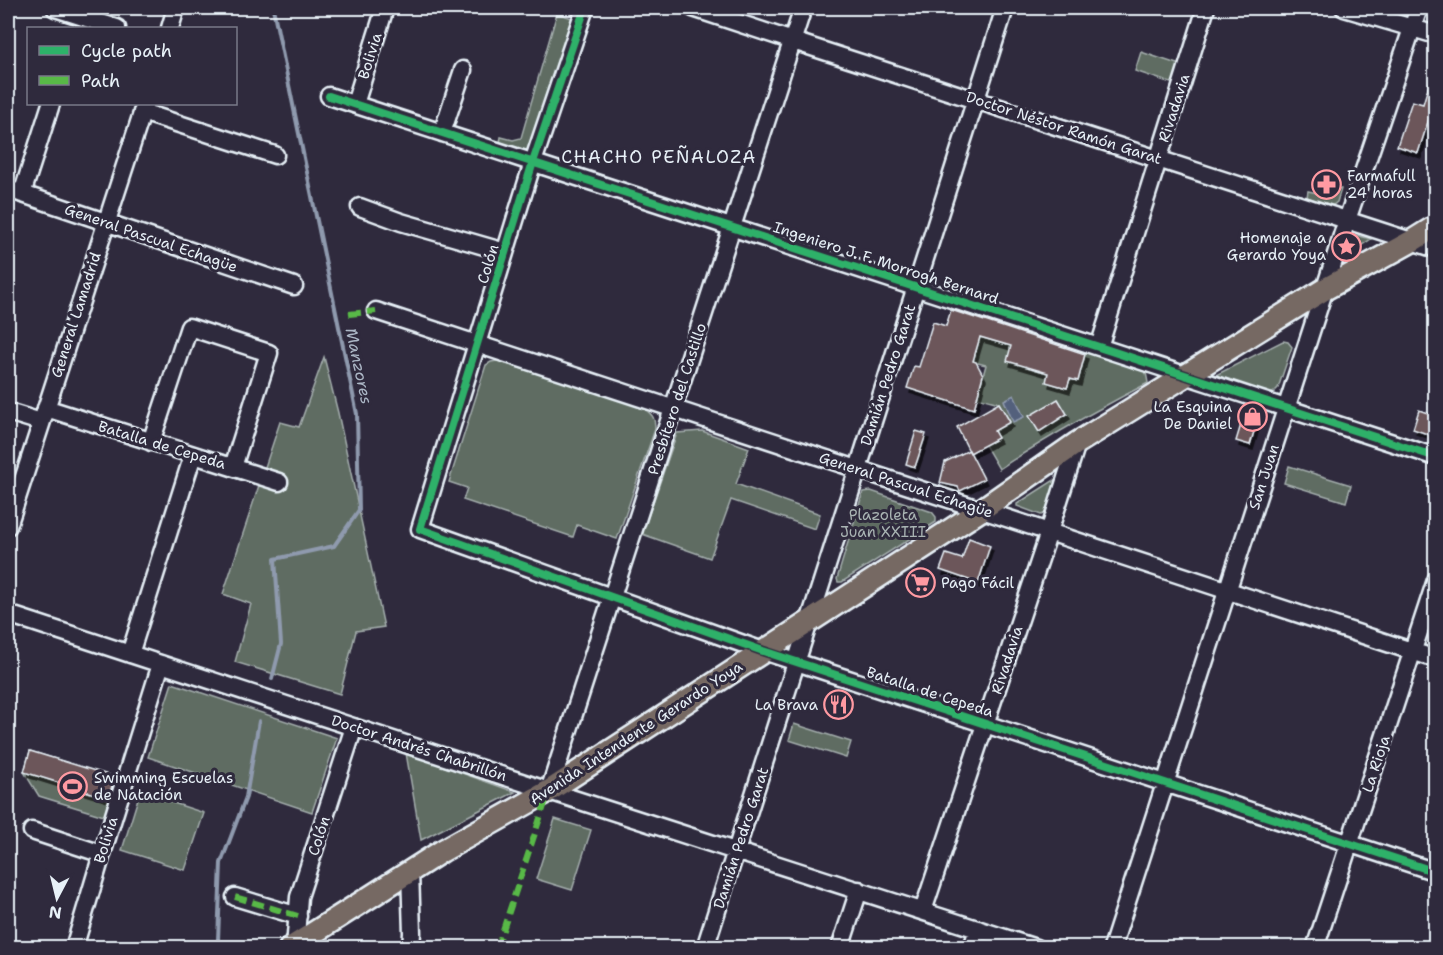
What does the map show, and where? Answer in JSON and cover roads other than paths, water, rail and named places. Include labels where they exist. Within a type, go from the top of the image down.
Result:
[{"type":"main road","name":"Avenida Intendente Gerardo Yoya","points":[[294,946],[442,851],[549,791],[981,510],[1077,443],[1325,289],[1436,226]]},
{"type":"street","points":[[56,8],[77,22],[110,27]]},
{"type":"street","points":[[170,27],[176,8]]},
{"type":"street","name":"Bolivia","points":[[356,104],[385,8]]},
{"type":"street","name":"Colón","points":[[420,530],[533,162],[585,8]]},
{"type":"street","name":"Doctor Néstor Ramón Garat","points":[[697,8],[792,41],[1436,249]]},
{"type":"street","name":"Presbítero del Castillo","points":[[549,791],[803,8]]},
{"type":"street","name":"Damián Pedro Garat","points":[[705,948],[1005,8]]},
{"type":"street","name":"Rivadavia","points":[[1099,347],[1206,8]]},
{"type":"street","points":[[1344,8],[1436,35]]},
{"type":"street","name":"San Juan","points":[[1112,948],[1347,220],[1419,8]]},
{"type":"street","points":[[442,133],[463,70]]},
{"type":"street","name":"Ingeniero J. F. Morrogh Bernard","points":[[329,96],[1436,457]]},
{"type":"street","points":[[15,191],[51,105]]},
{"type":"street","points":[[144,108],[275,155]]},
{"type":"street","name":"General Lamadrid","points":[[8,526],[144,108]]},
{"type":"street","name":"General Pascual Echagüe","points":[[15,191],[294,286]]},
{"type":"street","points":[[360,207],[401,222],[506,252]]},
{"type":"street","name":"General Pascual Echagüe","points":[[376,310],[1436,659]]},
{"type":"street","points":[[152,442],[189,327],[269,352],[233,467]]},
{"type":"street","name":"Batalla de Cepeda","points":[[8,412],[44,415],[152,442],[279,482]]},
{"type":"street","name":"Rivadavia","points":[[923,911],[1077,443]]},
{"type":"street","points":[[130,654],[193,455]]},
{"type":"street","name":"Batalla de Cepeda","points":[[420,530],[763,651],[1436,872]]},
{"type":"street","name":"La Rioja","points":[[1315,948],[1436,580]]},
{"type":"street","name":"Doctor Andrés Chabrillón","points":[[8,614],[1036,948]]},
{"type":"street","name":"Bolivia","points":[[74,948],[161,664]]},
{"type":"street","name":"Colón","points":[[294,946],[299,897],[354,727]]},
{"type":"street","points":[[32,831],[102,854]]},
{"type":"street","points":[[410,871],[411,948]]},
{"type":"street","points":[[840,948],[859,890]]},
{"type":"street","points":[[235,897],[298,916]]},
{"type":"street","points":[[972,948],[978,928]]},
{"type":"water","points":[[1014,395],[1024,417],[1013,422],[1004,400]]},
{"type":"waterway","name":"Manzores","points":[[272,679],[281,644],[275,559],[334,546],[359,510],[357,414],[273,8]]},
{"type":"waterway","name":"Manzores","points":[[219,948],[221,863],[246,797],[259,721]]},
{"type":"railway","points":[[8,936],[9,948]]},
{"type":"place","name":"Farmafull 24 horas","points":[[1326,185]]},
{"type":"place","name":"Homenaje a Gerardo Yoya","points":[[1347,247]]},
{"type":"place","name":"La Esquina De Daniel","points":[[1253,416]]},
{"type":"place","name":"Pago Fácil","points":[[920,583]]},
{"type":"place","name":"La Brava","points":[[839,705]]},
{"type":"place","name":"Swimming Escuelas de Natación","points":[[73,787]]},
{"type":"district","name":"CHACHO PEÑALOZA","points":[[659,157]]},
{"type":"park label","name":"Plazoleta Juan XXIII","points":[[883,524]]}]
